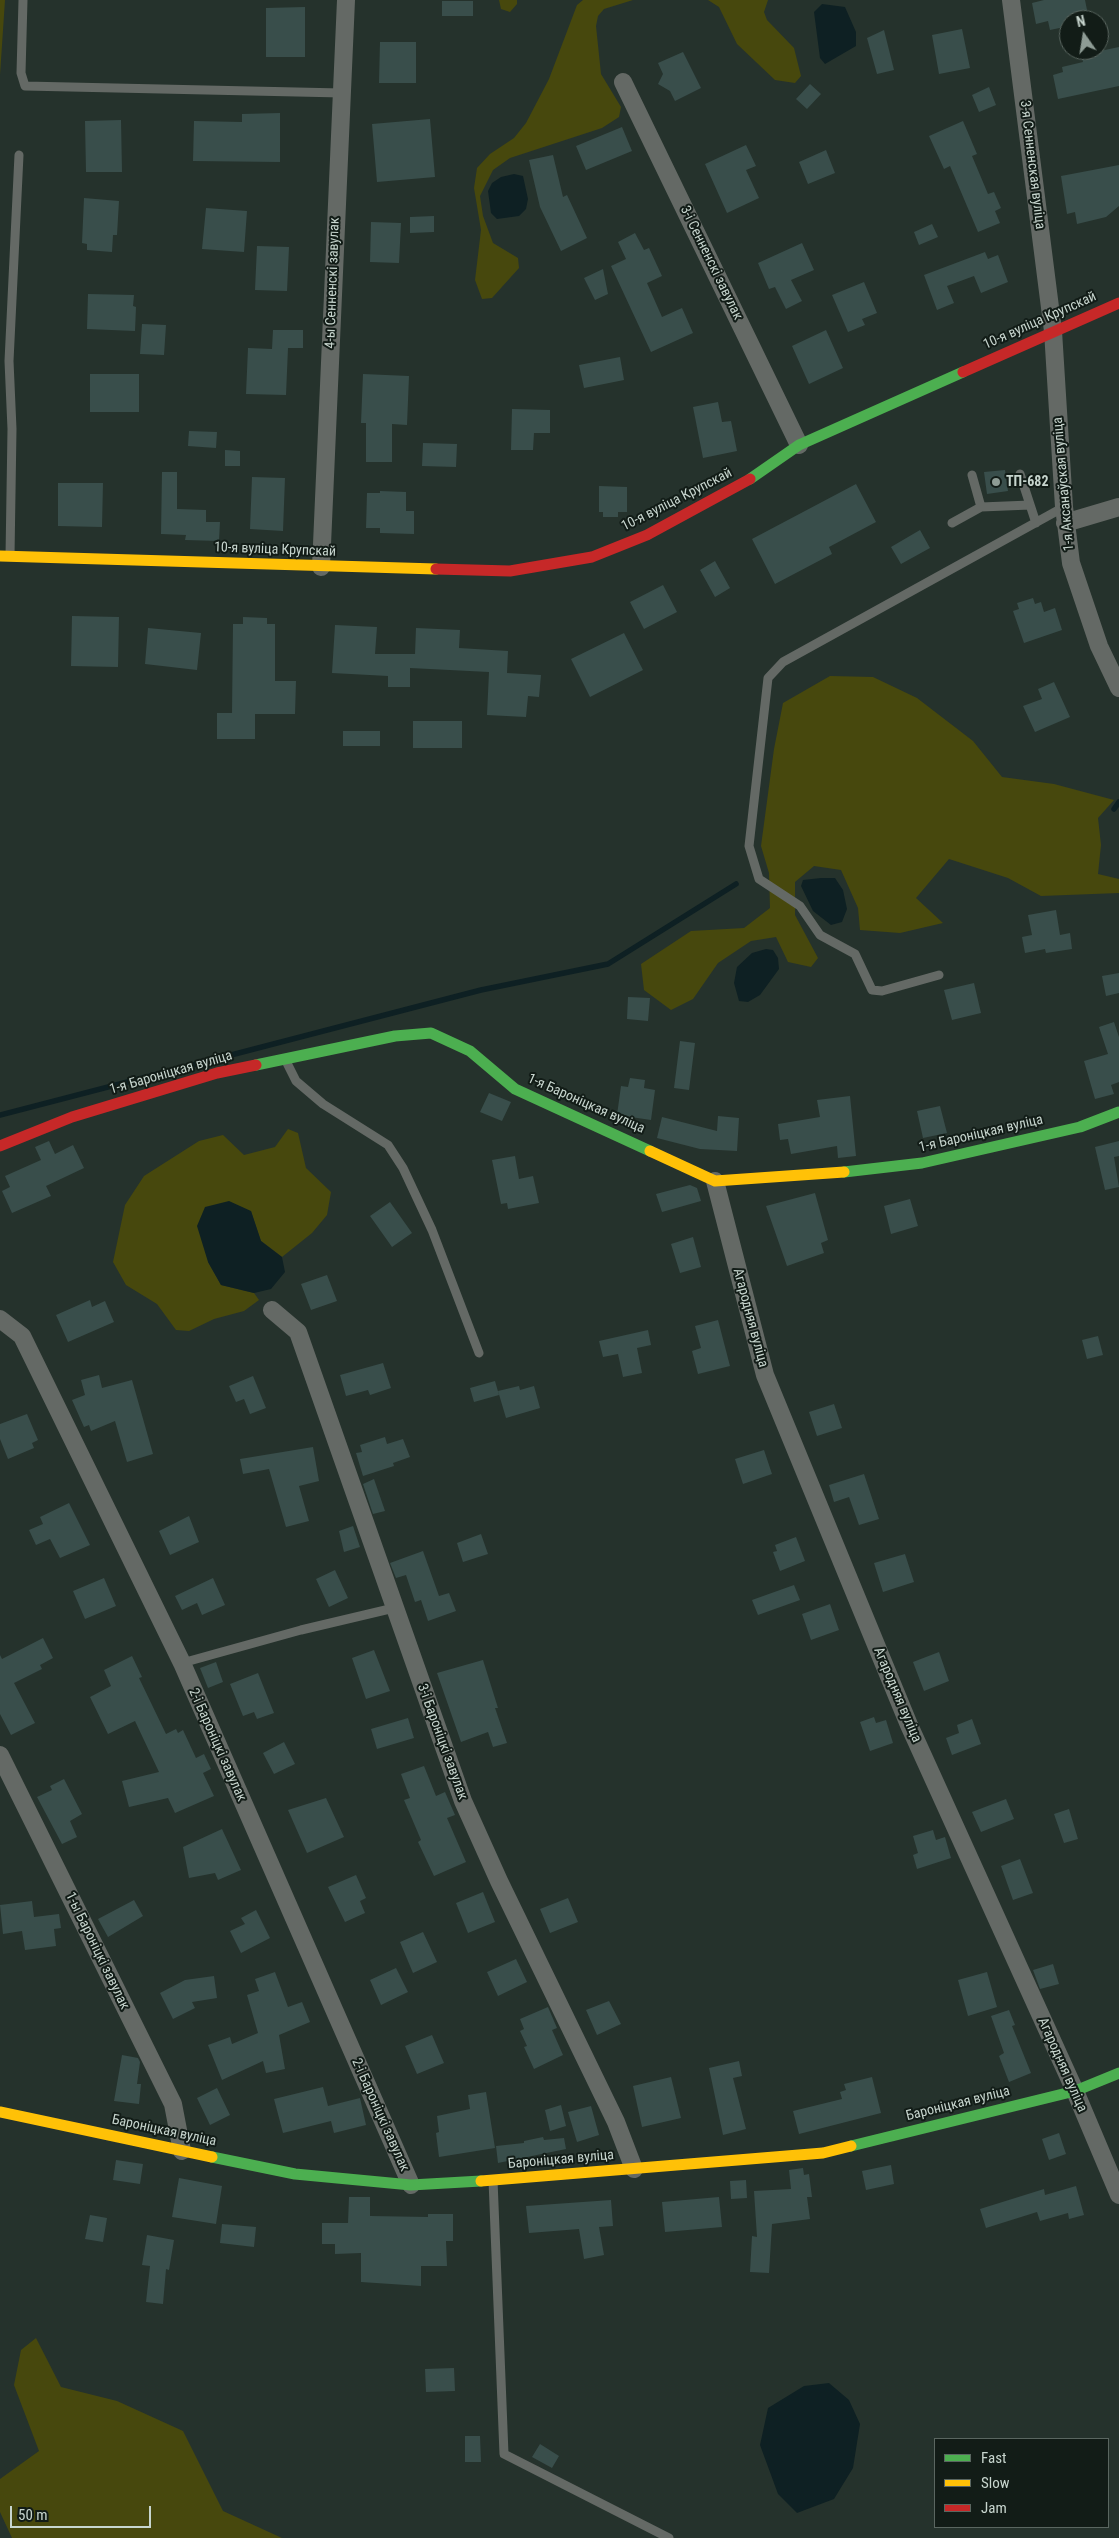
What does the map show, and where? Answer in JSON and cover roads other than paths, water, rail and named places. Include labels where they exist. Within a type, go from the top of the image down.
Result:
[{"type":"street","name":"4-ы Сенненскі завулак","points":[[321,566],[346,0]]},
{"type":"street","name":"3-я Сенненская вуліца","points":[[1011,0],[1052,331]]},
{"type":"street","name":"3-і Сенненскі завулак","points":[[623,82],[799,445]]},
{"type":"street","name":"10-я вуліца Крупскай","points":[[5,556],[510,571],[554,566],[592,557],[646,535],[763,472],[799,445],[1052,331],[1119,303]]},
{"type":"street","name":"1-я Аксанаўская вуліца","points":[[1052,331],[1064,515],[1071,563],[1099,646],[1119,688]]},
{"type":"street","points":[[1064,515],[1119,507]]},
{"type":"street","name":"1-я Бароніцкая вуліца","points":[[0,1146],[72,1117],[217,1073],[395,1036],[431,1033],[470,1051],[515,1089],[715,1181],[834,1174],[922,1163],[1080,1127],[1119,1112]]},
{"type":"street","name":"Агародняя вуліца","points":[[715,1181],[765,1375],[909,1725],[1075,2091],[1119,2195]]},
{"type":"street","name":"3-і Бароніцкі завулак","points":[[272,1310],[298,1332],[463,1801],[503,1889],[616,2122],[634,2169]]},
{"type":"street","name":"2-і Бароніцкі завулак","points":[[0,1319],[22,1336],[182,1663],[411,2185]]},
{"type":"street","name":"1-ы Бароніцкі завулак","points":[[0,1755],[173,2104],[182,2151]]},
{"type":"street","name":"Бароніцкая вуліца","points":[[0,2112],[295,2174],[411,2185],[823,2153],[1075,2091],[1119,2073]]},
{"type":"lane","points":[[23,0],[21,73],[25,86],[342,93]]},
{"type":"lane","points":[[5,556],[12,429],[9,361],[19,155]]},
{"type":"lane","points":[[1020,474],[1036,523]]},
{"type":"lane","points":[[972,475],[981,508]]},
{"type":"lane","points":[[952,524],[981,508],[1030,505]]},
{"type":"lane","points":[[939,975],[882,991],[872,990],[855,954],[820,935],[800,906],[759,879],[749,846],[768,678],[783,662],[1036,523],[1064,515]]},
{"type":"lane","points":[[286,1060],[296,1081],[323,1104],[388,1145],[403,1168],[432,1230],[479,1353]]},
{"type":"lane","points":[[182,1663],[301,1630],[394,1608]]},
{"type":"lane","points":[[493,2180],[504,2454],[669,2538]]},
{"type":"waterway","points":[[1114,809],[1119,802]]},
{"type":"waterway","points":[[0,1115],[481,990],[608,964],[736,884]]},
{"type":"place","name":"ТП-682","points":[[996,482]]}]
